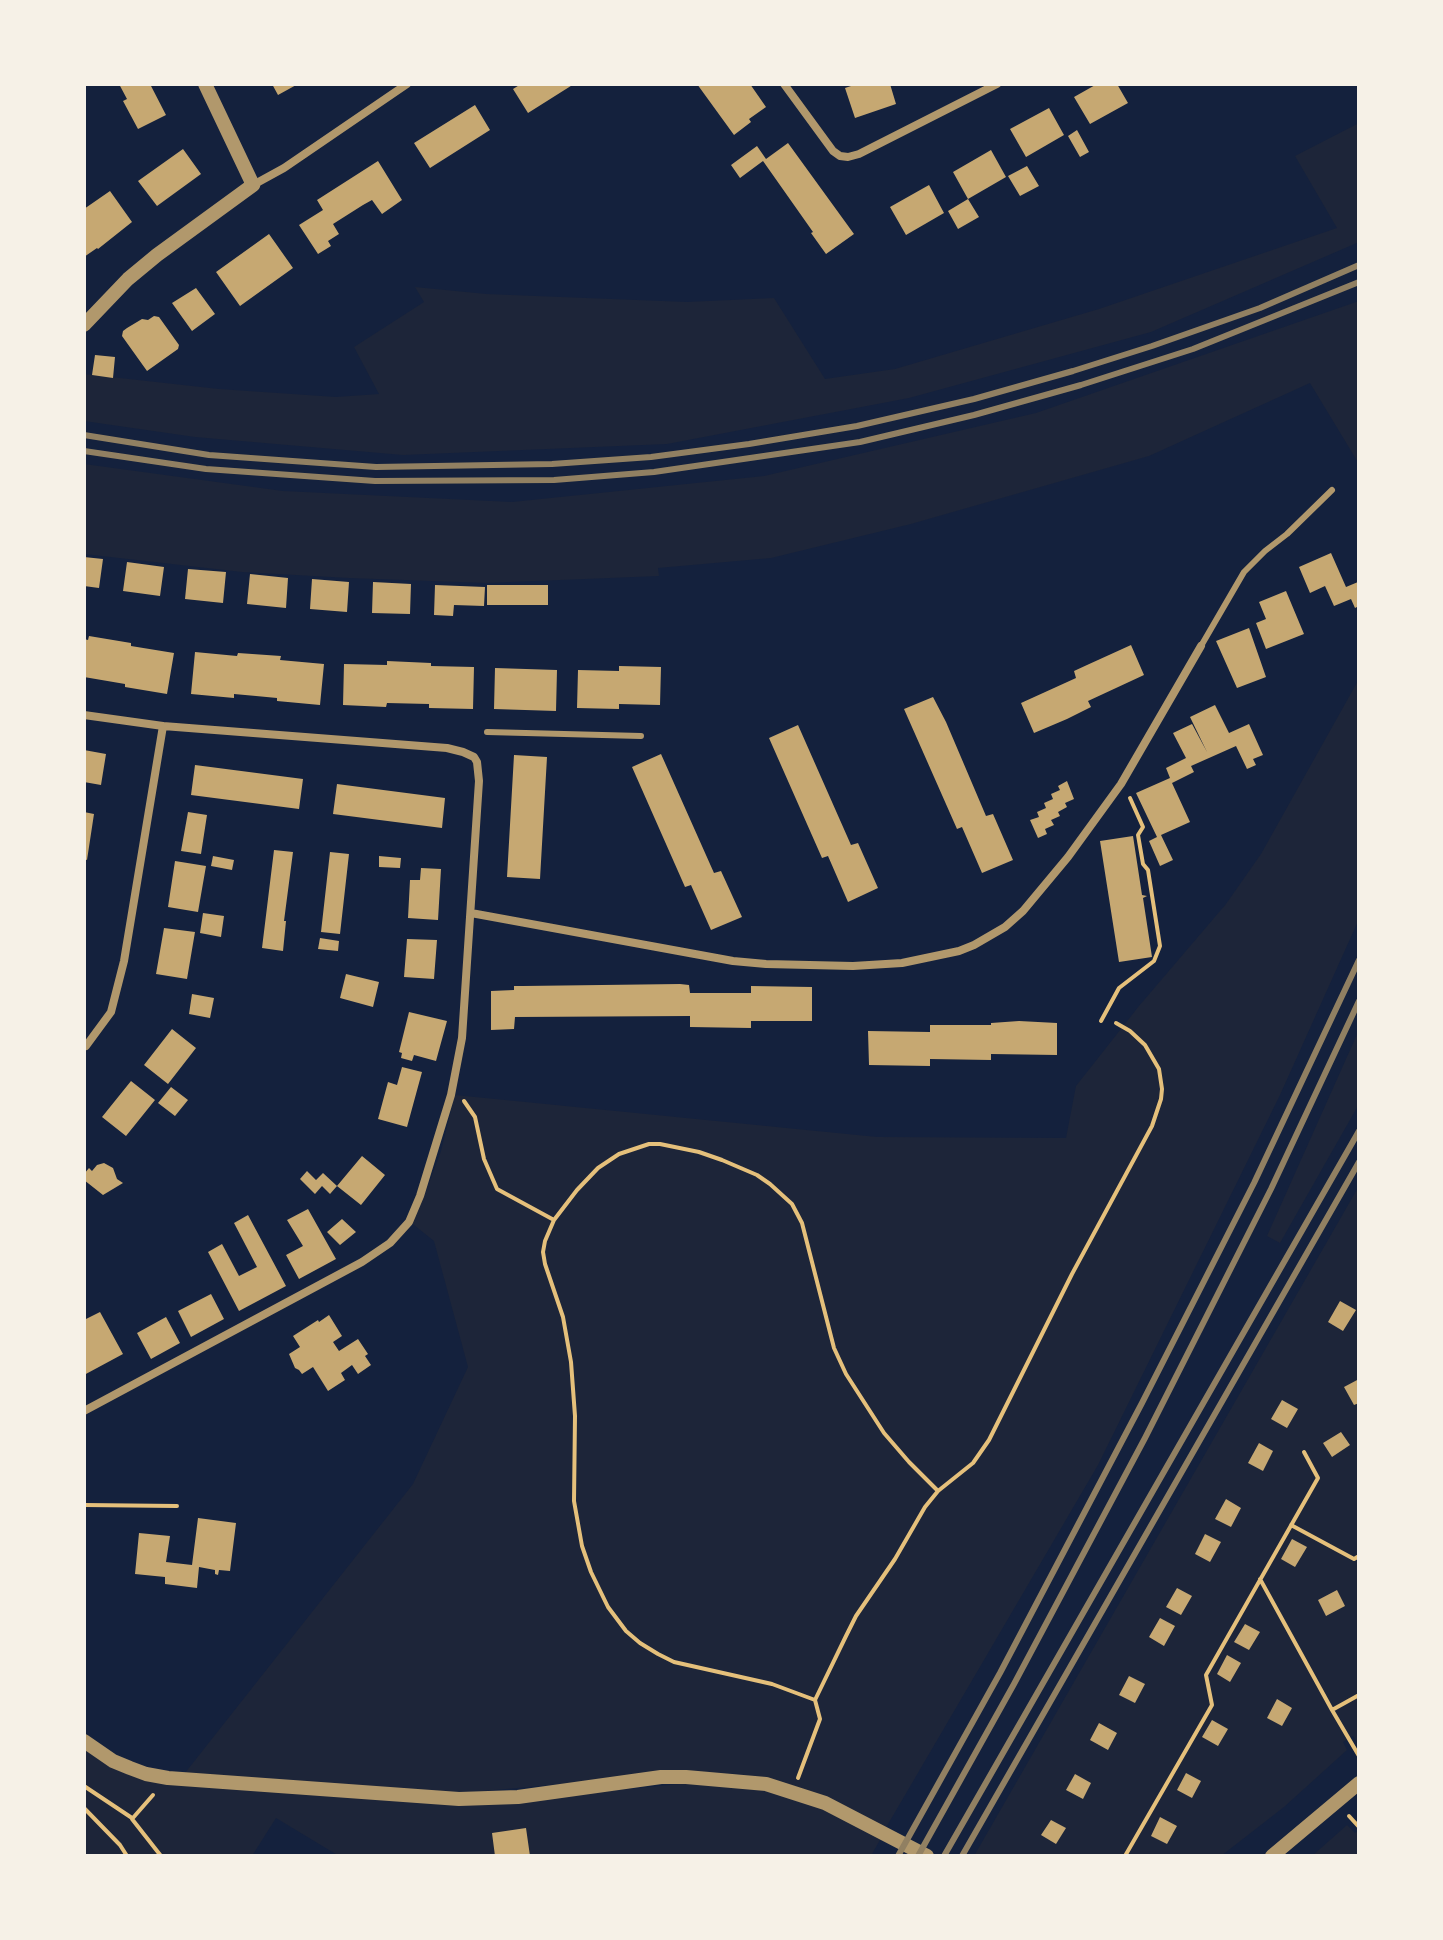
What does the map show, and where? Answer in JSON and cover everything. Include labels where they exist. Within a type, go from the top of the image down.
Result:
[{"type":"street","points":[[205,84],[253,185]]},
{"type":"street","points":[[84,325],[128,279],[157,255],[253,185],[284,168],[407,84]]},
{"type":"street","points":[[784,84],[833,151],[848,157],[997,84]]},
{"type":"street","points":[[471,913],[733,961],[810,966],[922,960],[974,945],[1013,920],[1068,857],[1121,784],[1201,646]]},
{"type":"street","points":[[84,715],[163,726],[447,748],[474,757],[479,781],[462,1038],[451,1095],[409,1222],[390,1243],[362,1262],[84,1411]]},
{"type":"street","points":[[86,1046],[111,1012],[124,961],[163,726]]},
{"type":"street","points":[[84,1741],[113,1761],[146,1774],[168,1778],[459,1799],[518,1797],[661,1777],[738,1780],[766,1784],[825,1803],[927,1856]]},
{"type":"street","points":[[1272,1856],[1359,1783]]},
{"type":"lane","points":[[1201,646],[1244,572],[1332,490]]},
{"type":"lane","points":[[487,732],[641,736]]},
{"type":"path","points":[[1101,1021],[1119,988],[1154,961],[1160,946],[1148,870],[1143,864],[1138,835],[1143,827],[1121,784]]},
{"type":"path","points":[[793,1792],[820,1719],[815,1700],[856,1616],[895,1559],[925,1507],[938,1491],[973,1463],[989,1440],[1072,1274],[1152,1126],[1161,1099],[1159,1069],[1145,1045],[1116,1023]]},
{"type":"path","points":[[451,1095],[465,1102],[475,1117],[484,1159],[497,1189],[554,1220]]},
{"type":"path","points":[[815,1700],[772,1684],[689,1666],[658,1654],[626,1631],[600,1592],[582,1546],[578,1526],[574,1501],[575,1416],[571,1362],[563,1317],[543,1252],[554,1220],[577,1190],[598,1168],[619,1154],[649,1144],[699,1152],[757,1175],[770,1184],[792,1204],[802,1223],[834,1348],[846,1374],[884,1433],[938,1491]]},
{"type":"path","points":[[1125,1856],[1212,1705],[1206,1675],[1318,1478],[1304,1452]]},
{"type":"path","points":[[84,1505],[177,1506]]},
{"type":"path","points":[[1291,1525],[1354,1559],[1359,1556]]},
{"type":"path","points":[[1260,1579],[1359,1756]]},
{"type":"path","points":[[1332,1710],[1359,1695]]},
{"type":"path","points":[[132,1819],[168,1778]]},
{"type":"path","points":[[84,1786],[132,1819],[161,1856]]},
{"type":"path","points":[[84,1808],[127,1856]]},
{"type":"shaded area","points":[[1359,123],[1359,242],[1151,332],[909,398],[667,444],[403,455],[195,437],[84,421],[84,374],[219,389],[336,397],[379,394],[354,347],[424,302],[415,287],[486,294],[687,302],[774,298],[825,379],[895,369],[1099,309],[1337,228],[1295,156]]},
{"type":"shaded area","points":[[1359,301],[1359,464],[1310,383],[1149,456],[911,524],[771,558],[658,568],[659,576],[486,583],[349,578],[242,572],[84,554],[84,464],[283,491],[512,502],[764,476],[1036,413]]},
{"type":"shaded area","points":[[1359,679],[1359,919],[1280,1095],[1098,1465],[884,1831],[791,1787],[740,1774],[685,1773],[461,1793],[185,1773],[413,1484],[468,1367],[434,1241],[409,1221],[423,1199],[441,1151],[455,1095],[877,1137],[1066,1138],[1076,1086],[1226,904],[1261,854]]},
{"type":"shaded area","points":[[1359,1030],[1359,1104],[1280,1243],[1267,1236]]},
{"type":"shaded area","points":[[1359,1186],[1359,1741],[1353,1736],[1343,1742],[1347,1750],[1284,1807],[1221,1856],[974,1856]]},
{"type":"shaded area","points":[[84,1740],[169,1784],[497,1802],[690,1783],[738,1785],[791,1796],[881,1838],[871,1856],[339,1856],[276,1818],[252,1856],[84,1856]]},
{"type":"shaded area","points":[[1347,1825],[1355,1833],[1359,1830],[1359,1856],[1312,1856]]},
{"type":"building","points":[[119,84],[150,84],[166,115],[138,129],[123,101],[127,99]]},
{"type":"building","points":[[272,84],[298,84],[278,95]]},
{"type":"building","points":[[521,84],[574,84],[528,113],[513,89]]},
{"type":"building","points":[[697,84],[750,84],[766,107],[734,135]]},
{"type":"building","points":[[857,84],[890,84],[896,104],[855,118],[845,88]]},
{"type":"building","points":[[1097,84],[1117,84],[1128,103],[1090,124],[1074,97]]},
{"type":"building","points":[[475,105],[490,130],[430,168],[414,143]]},
{"type":"building","points":[[1049,108],[1064,135],[1026,157],[1010,129]]},
{"type":"building","points":[[1077,130],[1089,152],[1080,157],[1068,136]]},
{"type":"building","points":[[788,143],[854,234],[826,254],[763,161],[740,178],[731,165],[757,146],[766,159]]},
{"type":"building","points":[[183,149],[201,174],[157,206],[138,181]]},
{"type":"building","points":[[991,150],[1006,177],[968,199],[953,172]]},
{"type":"building","points":[[378,161],[402,200],[382,214],[372,200],[333,224],[339,234],[328,241],[331,246],[318,254],[299,225],[323,210],[317,200]]},
{"type":"building","points":[[1027,166],[1039,186],[1020,196],[1008,176]]},
{"type":"building","points":[[929,185],[944,213],[906,235],[890,207]]},
{"type":"building","points":[[110,191],[132,222],[84,257],[84,209]]},
{"type":"building","points":[[968,199],[979,217],[958,229],[948,211]]},
{"type":"building","points":[[269,234],[293,268],[240,306],[216,272]]},
{"type":"building","points":[[196,288],[215,314],[192,331],[172,303]]},
{"type":"building","points":[[154,316],[159,317],[179,345],[178,349],[147,371],[122,336],[127,328]]},
{"type":"building","points":[[95,355],[115,357],[113,378],[92,375]]},
{"type":"building","points":[[1331,553],[1346,587],[1358,582],[1359,606],[1355,608],[1351,599],[1334,606],[1325,586],[1310,593],[1299,567]]},
{"type":"building","points":[[84,557],[103,559],[99,588],[84,586]]},
{"type":"building","points":[[127,562],[164,567],[160,596],[123,591]]},
{"type":"building","points":[[188,569],[226,572],[223,603],[185,599]]},
{"type":"building","points":[[250,574],[288,578],[286,608],[247,604]]},
{"type":"building","points":[[312,579],[349,582],[347,612],[310,609]]},
{"type":"building","points":[[373,582],[411,584],[410,614],[372,613]]},
{"type":"building","points":[[435,585],[485,587],[484,606],[454,605],[453,616],[434,615]]},
{"type":"building","points":[[487,585],[548,585],[548,605],[487,605]]},
{"type":"building","points":[[1286,591],[1304,634],[1266,649],[1256,623],[1266,619],[1259,602]]},
{"type":"building","points":[[1249,628],[1266,677],[1237,688],[1216,641]]},
{"type":"building","points":[[89,636],[174,653],[167,694],[84,677],[84,639],[88,640]]},
{"type":"building","points":[[1131,645],[1144,675],[1088,701],[1091,707],[1034,733],[1021,703],[1076,678],[1074,671]]},
{"type":"building","points":[[195,652],[281,656],[280,660],[324,664],[320,705],[234,694],[234,698],[191,694]]},
{"type":"building","points":[[387,661],[474,667],[473,709],[429,708],[429,704],[387,703],[386,707],[343,705],[344,664],[387,665]]},
{"type":"building","points":[[619,666],[661,667],[660,705],[619,704],[619,709],[577,708],[578,670],[619,671]]},
{"type":"building","points":[[495,668],[557,670],[556,711],[494,709]]},
{"type":"building","points":[[933,697],[986,816],[993,814],[1013,860],[982,873],[962,827],[957,829],[904,709]]},
{"type":"building","points":[[1215,705],[1229,733],[1249,724],[1263,755],[1253,759],[1256,765],[1247,769],[1236,746],[1191,766],[1194,772],[1172,783],[1190,822],[1161,835],[1173,860],[1160,866],[1149,841],[1157,837],[1136,793],[1170,778],[1166,768],[1186,758],[1173,733],[1192,724],[1207,752],[1190,717]]},
{"type":"building","points":[[798,725],[851,845],[858,843],[878,888],[848,902],[828,856],[822,858],[769,738]]},
{"type":"building","points":[[84,750],[106,754],[101,785],[84,782]]},
{"type":"building","points":[[661,754],[714,873],[721,871],[742,917],[711,930],[691,885],[685,887],[632,767]]},
{"type":"building","points":[[514,755],[547,757],[540,879],[507,877]]},
{"type":"building","points":[[195,765],[303,779],[299,809],[191,795]]},
{"type":"building","points":[[1067,781],[1074,799],[1065,803],[1067,807],[1058,812],[1060,816],[1051,820],[1054,825],[1045,829],[1047,834],[1038,838],[1030,820],[1039,817],[1037,812],[1046,808],[1044,803],[1053,799],[1051,794],[1060,790],[1058,786]]},
{"type":"building","points":[[337,784],[445,798],[442,828],[333,814]]},
{"type":"building","points":[[84,812],[94,814],[87,860],[84,859]]},
{"type":"building","points":[[188,812],[207,815],[201,854],[181,851]]},
{"type":"building","points":[[1133,836],[1142,895],[1147,896],[1143,898],[1152,957],[1119,962],[1100,841]]},
{"type":"building","points":[[274,850],[293,852],[283,951],[262,948]]},
{"type":"building","points":[[330,852],[349,854],[340,934],[321,932]]},
{"type":"building","points":[[213,856],[234,860],[232,870],[211,866]]},
{"type":"building","points":[[379,856],[401,858],[400,868],[379,867]]},
{"type":"building","points":[[175,861],[206,866],[198,912],[168,907]]},
{"type":"building","points":[[421,868],[441,869],[438,920],[408,918],[410,880],[420,880]]},
{"type":"building","points":[[203,913],[224,916],[221,937],[200,933]]},
{"type":"building","points":[[164,928],[195,932],[187,979],[156,974]]},
{"type":"building","points":[[320,938],[339,941],[338,951],[318,949]]},
{"type":"building","points":[[407,939],[437,940],[434,979],[404,977]]},
{"type":"building","points":[[346,974],[379,982],[373,1007],[340,998]]},
{"type":"building","points":[[689,985],[690,993],[751,993],[751,986],[812,987],[812,1021],[751,1021],[751,1028],[690,1027],[690,1016],[515,1017],[514,1029],[491,1030],[491,991],[514,990],[514,986]]},
{"type":"building","points":[[192,994],[214,998],[210,1018],[189,1014]]},
{"type":"building","points":[[409,1012],[447,1021],[436,1061],[414,1055],[412,1061],[401,1058],[402,1053],[399,1052]]},
{"type":"building","points":[[1019,1021],[1057,1023],[1057,1055],[991,1054],[991,1060],[930,1059],[930,1066],[869,1065],[868,1031],[930,1032],[930,1025],[991,1025]]},
{"type":"building","points":[[172,1029],[196,1048],[168,1084],[144,1065]]},
{"type":"building","points":[[402,1067],[422,1072],[407,1127],[378,1119],[388,1082],[397,1085]]},
{"type":"building","points":[[131,1081],[155,1100],[126,1136],[102,1117]]},
{"type":"building","points":[[171,1087],[188,1100],[175,1116],[158,1103]]},
{"type":"building","points":[[362,1156],[385,1175],[361,1205],[337,1186]]},
{"type":"building","points":[[104,1163],[113,1168],[117,1179],[123,1183],[103,1195],[84,1180],[84,1174],[89,1168],[92,1171]]},
{"type":"building","points":[[307,1171],[316,1180],[323,1173],[337,1186],[330,1194],[322,1186],[315,1194],[300,1179]]},
{"type":"building","points":[[308,1209],[336,1259],[299,1279],[286,1255],[303,1246],[287,1220]]},
{"type":"building","points":[[248,1215],[286,1286],[239,1311],[208,1252],[222,1244],[239,1276],[257,1267],[234,1223]]},
{"type":"building","points":[[342,1219],[356,1232],[340,1245],[327,1232]]},
{"type":"building","points":[[211,1294],[224,1319],[191,1337],[178,1311]]},
{"type":"building","points":[[1340,1301],[1356,1310],[1343,1331],[1328,1322]]},
{"type":"building","points":[[100,1312],[123,1354],[84,1375],[84,1320]]},
{"type":"building","points":[[329,1315],[342,1336],[333,1342],[339,1351],[358,1339],[371,1365],[358,1374],[352,1365],[341,1373],[345,1380],[328,1391],[313,1367],[302,1374],[295,1368],[289,1354],[300,1347],[293,1336]]},
{"type":"building","points":[[166,1317],[180,1343],[151,1359],[137,1333]]},
{"type":"building","points":[[1359,1379],[1359,1403],[1354,1405],[1344,1387]]},
{"type":"building","points":[[1282,1400],[1298,1409],[1287,1428],[1271,1419]]},
{"type":"building","points":[[1341,1432],[1350,1445],[1332,1457],[1323,1443]]},
{"type":"building","points":[[1259,1443],[1273,1451],[1263,1471],[1248,1463]]},
{"type":"building","points":[[1226,1499],[1241,1508],[1231,1527],[1215,1519]]},
{"type":"building","points":[[198,1518],[236,1523],[230,1571],[219,1570],[218,1575],[215,1570],[199,1567],[197,1588],[165,1584],[165,1577],[135,1574],[139,1533],[170,1536],[166,1562],[192,1565]]},
{"type":"building","points":[[1205,1534],[1221,1542],[1210,1562],[1195,1554]]},
{"type":"building","points":[[1292,1539],[1307,1547],[1295,1567],[1281,1559]]},
{"type":"building","points":[[1177,1588],[1192,1596],[1181,1615],[1166,1607]]},
{"type":"building","points":[[1337,1590],[1345,1606],[1326,1616],[1318,1600]]},
{"type":"building","points":[[1160,1618],[1175,1626],[1164,1646],[1149,1637]]},
{"type":"building","points":[[1245,1624],[1260,1632],[1249,1650],[1234,1642]]},
{"type":"building","points":[[1227,1655],[1241,1663],[1230,1682],[1217,1674]]},
{"type":"building","points":[[1129,1676],[1145,1684],[1135,1703],[1119,1695]]},
{"type":"building","points":[[1277,1699],[1292,1708],[1282,1726],[1267,1718]]},
{"type":"building","points":[[1212,1720],[1228,1729],[1218,1746],[1202,1737]]},
{"type":"building","points":[[1099,1723],[1117,1733],[1108,1750],[1090,1740]]},
{"type":"building","points":[[1186,1773],[1201,1781],[1192,1798],[1177,1790]]},
{"type":"building","points":[[1075,1774],[1091,1783],[1083,1799],[1066,1790]]},
{"type":"building","points":[[1160,1817],[1177,1826],[1167,1844],[1151,1836]]},
{"type":"building","points":[[1051,1820],[1066,1828],[1056,1844],[1041,1835]]},
{"type":"building","points":[[526,1828],[530,1856],[495,1856],[492,1833]]},
{"type":"railway","points":[[84,435],[209,455],[376,467],[552,464],[651,457],[749,444],[857,426],[974,399],[1073,371],[1260,308],[1359,265]]},
{"type":"railway","points":[[84,451],[206,469],[375,481],[554,480],[654,472],[860,442],[974,415],[1193,349],[1359,282]]},
{"type":"railway","points":[[898,1856],[1000,1673],[1142,1403],[1254,1183],[1359,960]]},
{"type":"railway","points":[[918,1856],[1145,1438],[1271,1189],[1359,1001]]},
{"type":"railway","points":[[944,1856],[1359,1131]]},
{"type":"railway","points":[[962,1856],[1359,1162]]}]
